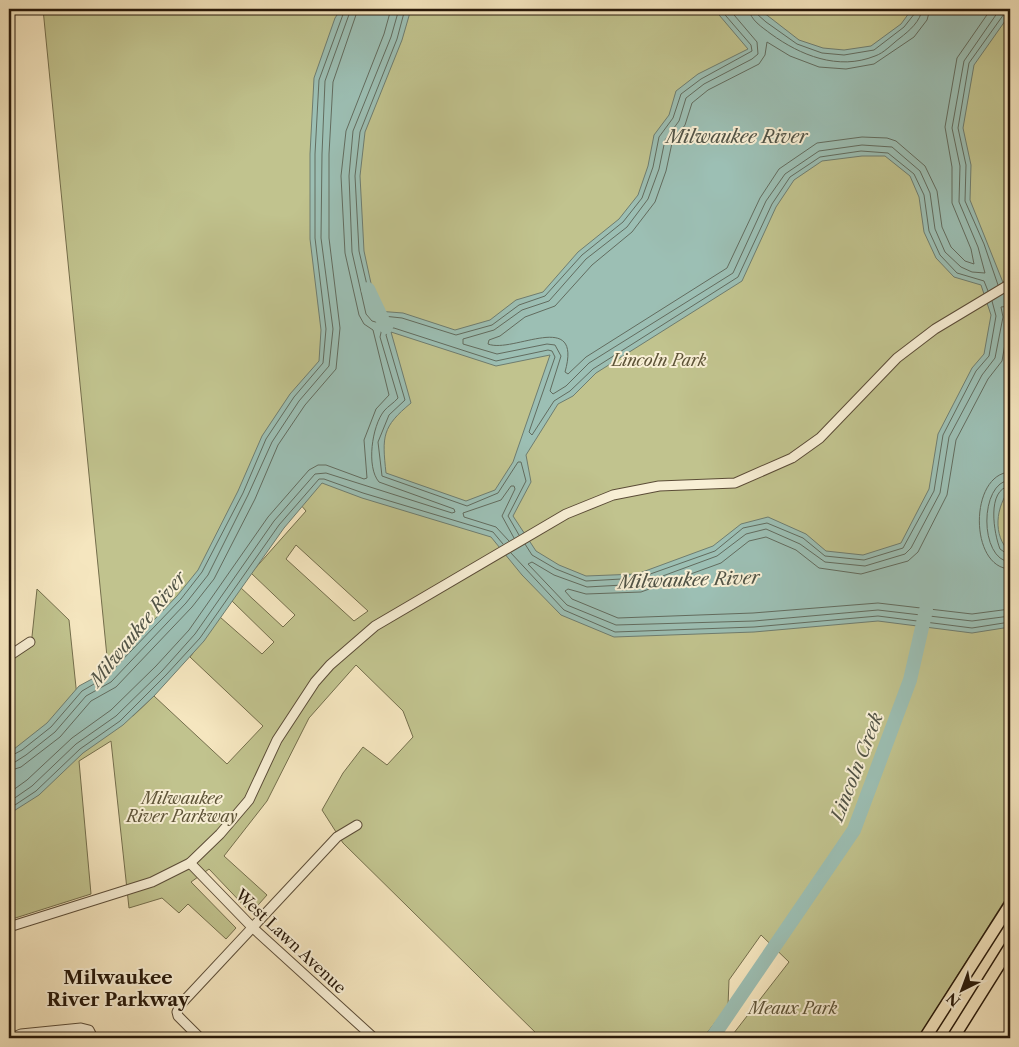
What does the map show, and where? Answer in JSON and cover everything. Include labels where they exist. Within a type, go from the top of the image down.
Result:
[{"type":"main road","points":[[924,1038],[1010,905]]},
{"type":"main road","points":[[953,1038],[1010,947]]},
{"type":"street","points":[[9,927],[152,882],[190,863],[220,834],[249,800],[277,740],[293,713],[330,665],[375,626],[566,514],[613,495],[659,486],[735,483],[792,458],[820,438],[897,358],[935,329],[1010,284]]},
{"type":"street","points":[[9,656],[30,642]]},
{"type":"street","points":[[200,1038],[178,1016],[181,1004],[337,837],[357,825]]},
{"type":"street","name":"West Lawn Avenue","points":[[190,863],[252,927],[374,1038]]},
{"type":"street","points":[[11,1038],[29,1033],[81,1028],[91,1034]]},
{"type":"green space","name":"Lincoln Park","points":[[43,9],[1010,9],[1010,892],[918,1038],[730,1038],[789,962],[761,935],[729,980],[728,1006],[703,1038],[541,1038],[343,843],[322,810],[343,773],[363,747],[387,765],[413,737],[403,711],[356,665],[309,718],[267,801],[224,856],[267,895],[251,913],[209,869],[191,882],[236,928],[226,939],[188,904],[179,913],[162,898],[129,908],[111,741],[79,761],[91,894],[9,920],[9,660],[31,646],[37,589],[69,620],[77,697],[133,716],[154,696],[227,764],[263,726],[190,657],[220,617],[262,654],[274,642],[231,600],[240,587],[283,627],[295,615],[251,573],[306,511],[300,504],[109,677]],"holes":[[[296,545],[368,611],[354,621],[286,559]]]},
{"type":"water","name":"Milwaukee River","points":[[341,9],[411,9],[402,40],[365,132],[360,176],[364,251],[377,311],[403,313],[455,330],[490,320],[516,300],[543,292],[578,252],[619,219],[638,195],[648,166],[654,135],[669,115],[676,91],[698,74],[748,49],[714,9],[759,9],[799,40],[823,48],[844,50],[871,46],[901,24],[912,9],[1010,9],[1010,14],[974,65],[963,128],[971,165],[970,200],[1010,300],[1010,489],[999,512],[998,530],[1000,538],[1010,552],[1010,627],[972,633],[878,621],[754,632],[614,637],[561,615],[522,575],[491,537],[362,498],[322,483],[284,528],[204,641],[154,696],[123,725],[83,753],[39,795],[9,814],[9,753],[47,723],[79,686],[103,673],[177,596],[198,570],[238,491],[262,436],[290,394],[319,361],[321,330],[310,239],[310,154],[314,78],[335,18]],"holes":[[[862,156],[885,156],[910,176],[919,197],[924,232],[936,258],[954,277],[981,285],[991,315],[984,354],[972,368],[938,434],[929,489],[901,543],[863,555],[826,551],[806,534],[768,517],[741,524],[713,546],[637,574],[586,576],[559,565],[536,551],[513,516],[531,482],[526,455],[558,404],[573,396],[596,373],[742,281],[776,207],[794,180],[822,161]],[[391,332],[496,366],[550,355],[513,462],[495,490],[466,501],[386,473],[384,450],[386,433],[394,419],[411,403]]]},
{"type":"waterway","name":"Milwaukee River","points":[[368,289],[386,327]]},
{"type":"waterway","name":"Lincoln Creek","points":[[712,1038],[854,830],[910,680],[926,610]]},
{"type":"district","name":"Milwaukee River Parkway","points":[[118,988]]},
{"type":"park label","name":"Meaux Park","points":[[793,1008]]}]
